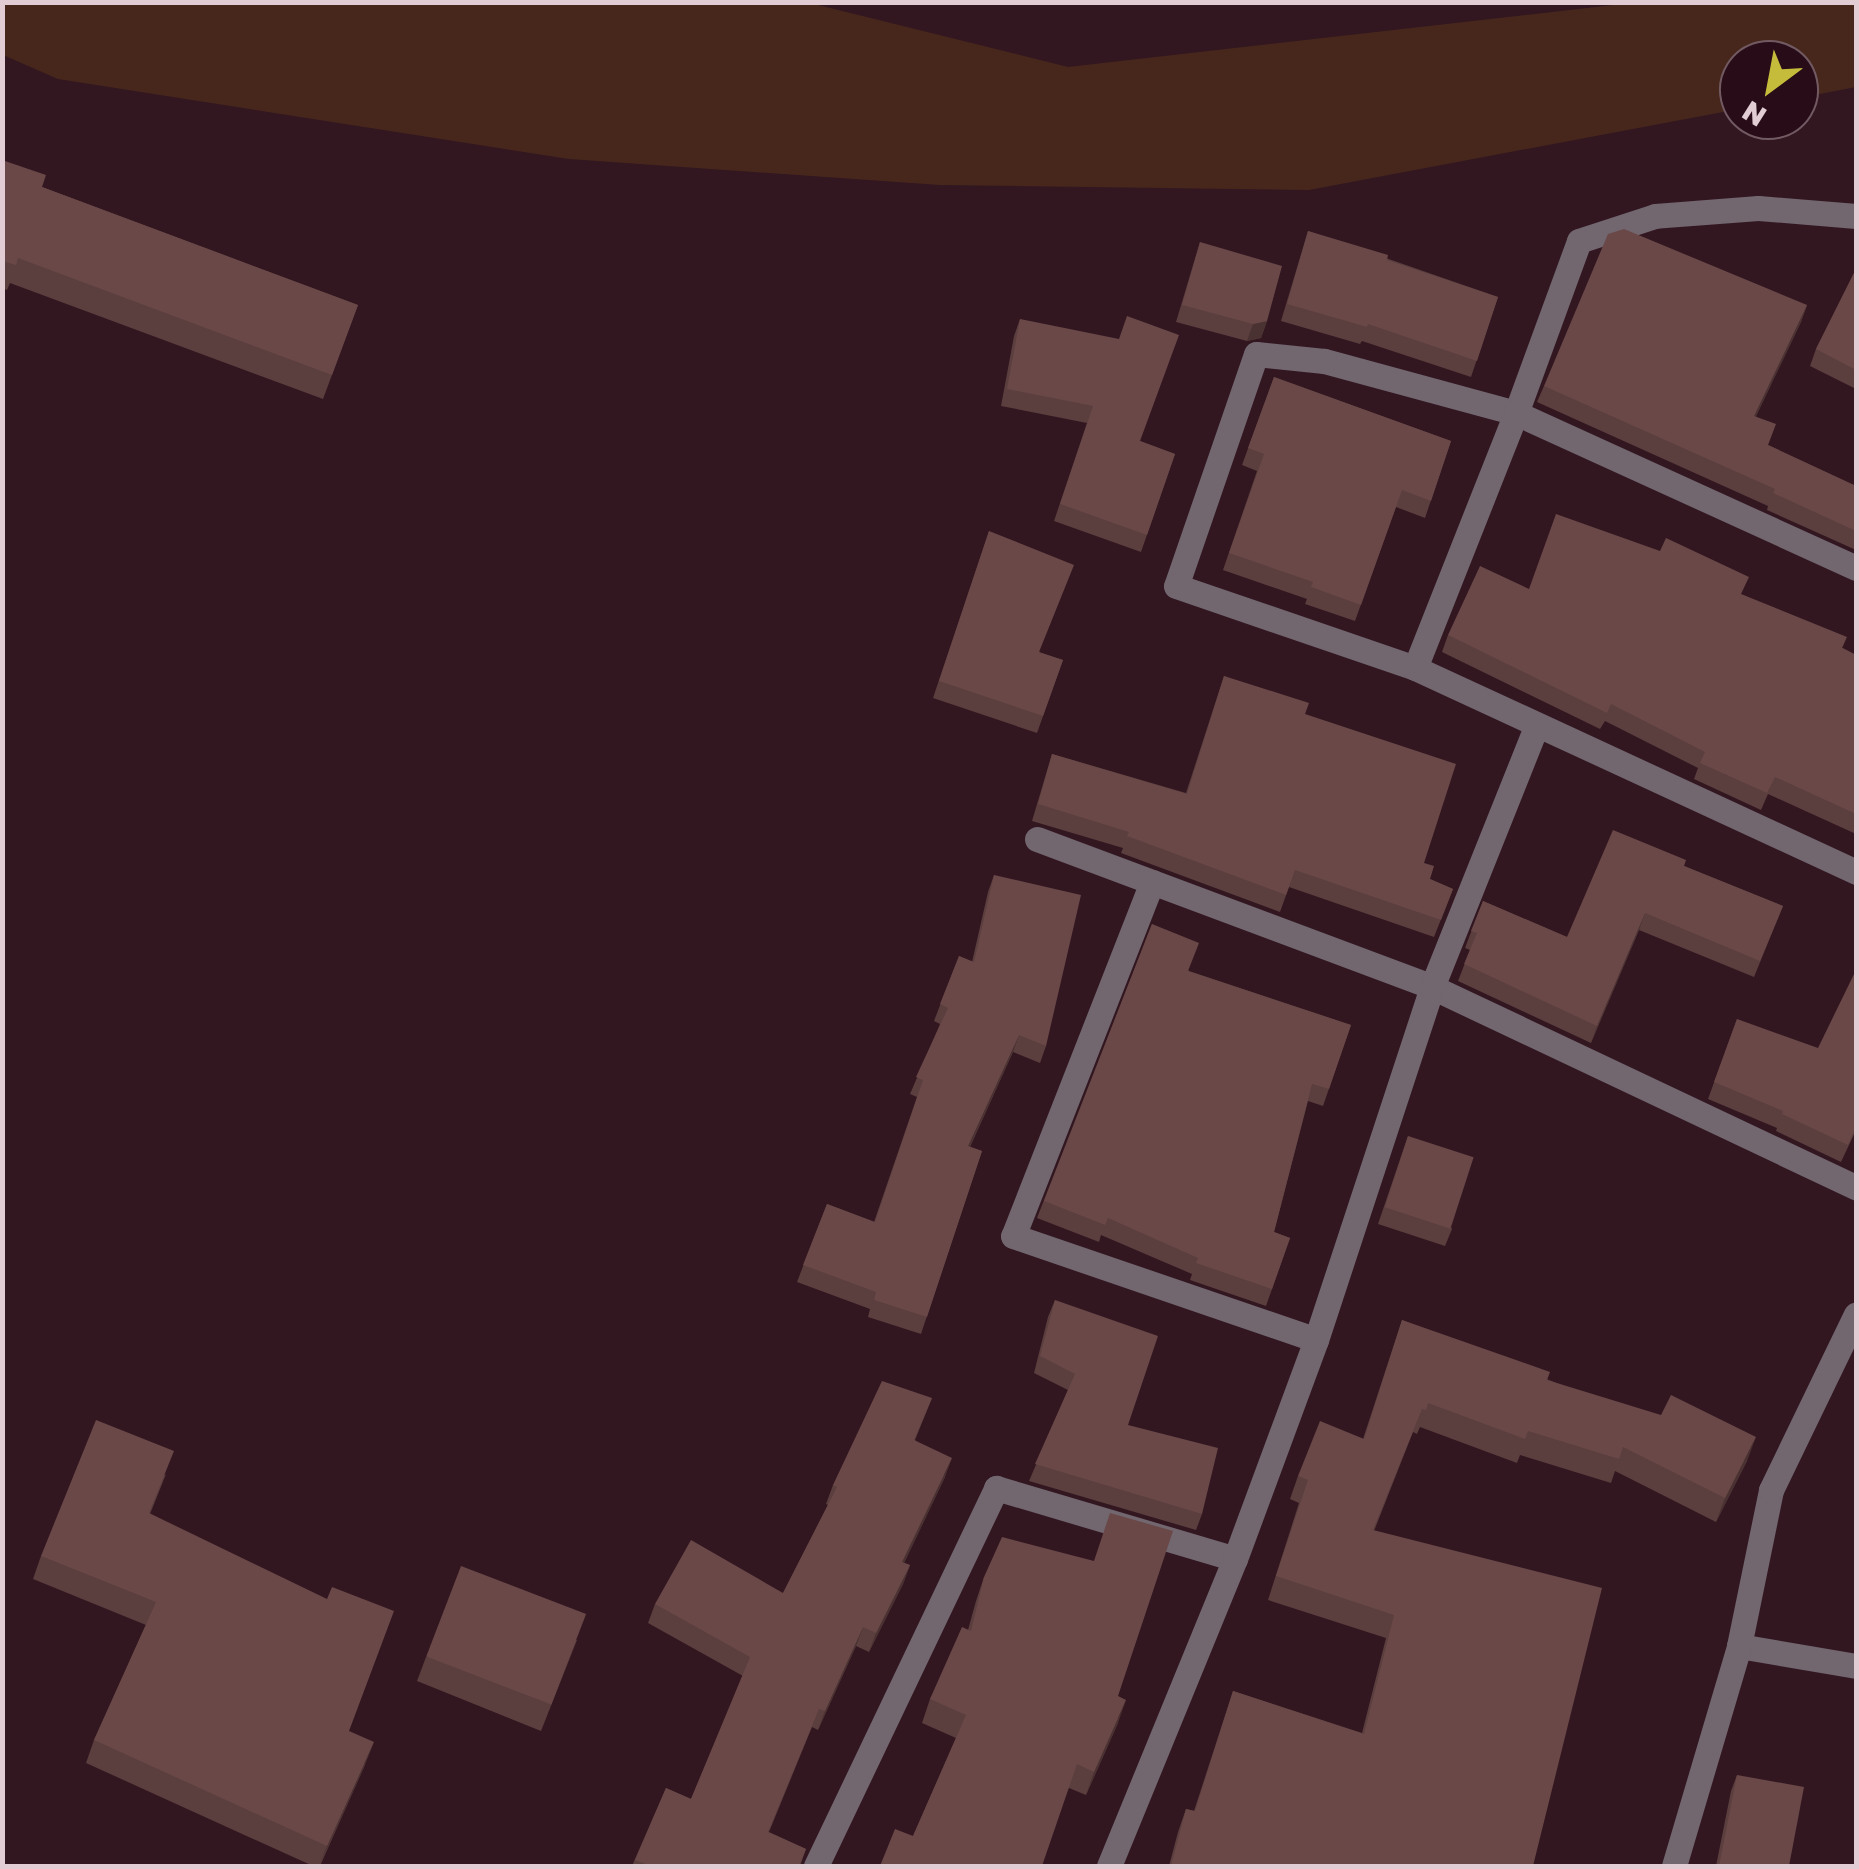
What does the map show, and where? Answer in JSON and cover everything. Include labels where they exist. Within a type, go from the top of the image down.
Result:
[{"type":"street","points":[[1414,668],[1516,413],[1579,241],[1655,216],[1758,208],[1856,216]]},
{"type":"street","points":[[1856,568],[1516,413],[1324,361],[1256,354],[1176,586],[1414,668],[1856,872]]},
{"type":"street","points":[[1109,1866],[1235,1559],[1316,1340],[1432,987],[1537,725]]},
{"type":"street","points":[[1038,839],[1432,987],[1856,1187]]},
{"type":"street","points":[[1152,882],[1013,1236],[1316,1340]]},
{"type":"street","points":[[1674,1866],[1740,1646],[1771,1490],[1856,1314]]},
{"type":"street","points":[[816,1866],[996,1488],[1235,1559]]},
{"type":"street","points":[[1740,1646],[1856,1666]]},
{"type":"shaded area","points":[[3,2],[806,2],[1068,67],[1631,3],[1856,2],[1856,87],[1819,94],[1819,40],[1719,40],[1719,113],[1309,190],[940,185],[569,159],[58,79],[3,55]]},
{"type":"building","points":[[2,160],[46,175],[42,187],[358,305],[332,375],[18,258],[16,265],[2,261]]},
{"type":"building","points":[[1624,229],[1807,305],[1754,416],[1776,424],[1768,445],[1856,486],[1856,531],[1773,493],[1775,489],[1544,386],[1608,234]]},
{"type":"building","points":[[1308,231],[1388,255],[1387,260],[1498,297],[1477,361],[1368,324],[1367,327],[1287,304]]},
{"type":"building","points":[[1200,242],[1282,266],[1267,321],[1253,324],[1182,305]]},
{"type":"building","points":[[1856,269],[1856,370],[1816,349]]},
{"type":"building","points":[[1127,316],[1179,335],[1140,441],[1175,454],[1147,535],[1060,504],[1093,406],[1007,389],[1020,319],[1119,339]]},
{"type":"building","points":[[1274,377],[1451,441],[1431,501],[1402,490],[1361,605],[1311,587],[1313,582],[1229,553],[1264,454],[1248,448]]},
{"type":"building","points":[[1556,514],[1660,551],[1666,538],[1749,577],[1741,594],[1847,637],[1842,648],[1856,655],[1856,814],[1775,777],[1767,793],[1700,763],[1705,752],[1611,704],[1607,713],[1448,635],[1480,566],[1529,589]]},
{"type":"building","points":[[989,531],[1074,565],[1039,652],[1063,660],[1043,716],[939,681]]},
{"type":"building","points":[[1224,676],[1309,703],[1305,714],[1456,764],[1424,863],[1434,866],[1430,879],[1453,889],[1441,920],[1295,870],[1286,895],[1127,836],[1129,832],[1038,804],[1052,754],[1187,794]]},
{"type":"building","points":[[1613,830],[1686,860],[1684,866],[1783,906],[1760,961],[1645,913],[1597,1026],[1464,964],[1477,933],[1471,931],[1483,901],[1567,937]]},
{"type":"building","points":[[994,875],[1081,895],[1046,1046],[1019,1035],[968,1146],[982,1151],[927,1317],[874,1300],[876,1292],[803,1265],[827,1204],[875,1222],[923,1080],[916,1077],[948,1008],[940,1004],[959,956],[974,962]]},
{"type":"building","points":[[1152,924],[1199,943],[1188,971],[1351,1025],[1329,1089],[1312,1084],[1274,1232],[1290,1238],[1272,1289],[1196,1263],[1198,1258],[1108,1218],[1105,1225],[1044,1201]]},
{"type":"building","points":[[1856,970],[1856,1126],[1848,1145],[1782,1114],[1783,1111],[1714,1082],[1737,1019],[1818,1048]]},
{"type":"building","points":[[1408,1136],[1474,1157],[1450,1229],[1385,1207]]},
{"type":"building","points":[[1055,1300],[1158,1336],[1128,1425],[1218,1448],[1202,1514],[1035,1464],[1075,1374],[1040,1356]]},
{"type":"building","points":[[1402,1320],[1550,1372],[1547,1380],[1661,1415],[1671,1395],[1756,1437],[1725,1498],[1623,1447],[1619,1459],[1528,1431],[1525,1439],[1428,1403],[1426,1410],[1422,1409],[1373,1530],[1602,1588],[1533,1866],[1171,1866],[1186,1809],[1195,1811],[1233,1691],[1364,1734],[1394,1615],[1276,1576],[1308,1480],[1298,1476],[1320,1421],[1364,1439]]},
{"type":"building","points":[[882,1381],[932,1398],[914,1440],[952,1458],[902,1562],[910,1565],[876,1633],[863,1627],[825,1711],[819,1709],[768,1832],[806,1849],[799,1866],[651,1866],[635,1860],[666,1788],[691,1799],[750,1657],[655,1604],[691,1540],[783,1593],[837,1487],[833,1485]]},
{"type":"building","points":[[96,1420],[174,1451],[149,1513],[327,1599],[332,1587],[394,1611],[349,1731],[374,1742],[327,1846],[94,1740],[156,1602],[41,1556]]},
{"type":"building","points":[[1110,1513],[1173,1531],[1118,1696],[1126,1700],[1094,1772],[1077,1764],[1042,1866],[880,1866],[895,1829],[913,1836],[966,1715],[930,1699],[962,1627],[971,1631],[984,1577],[1002,1537],[1094,1561]]},
{"type":"building","points":[[461,1566],[586,1614],[551,1705],[426,1657]]},
{"type":"building","points":[[1737,1775],[1804,1787],[1789,1866],[1719,1866]]}]
